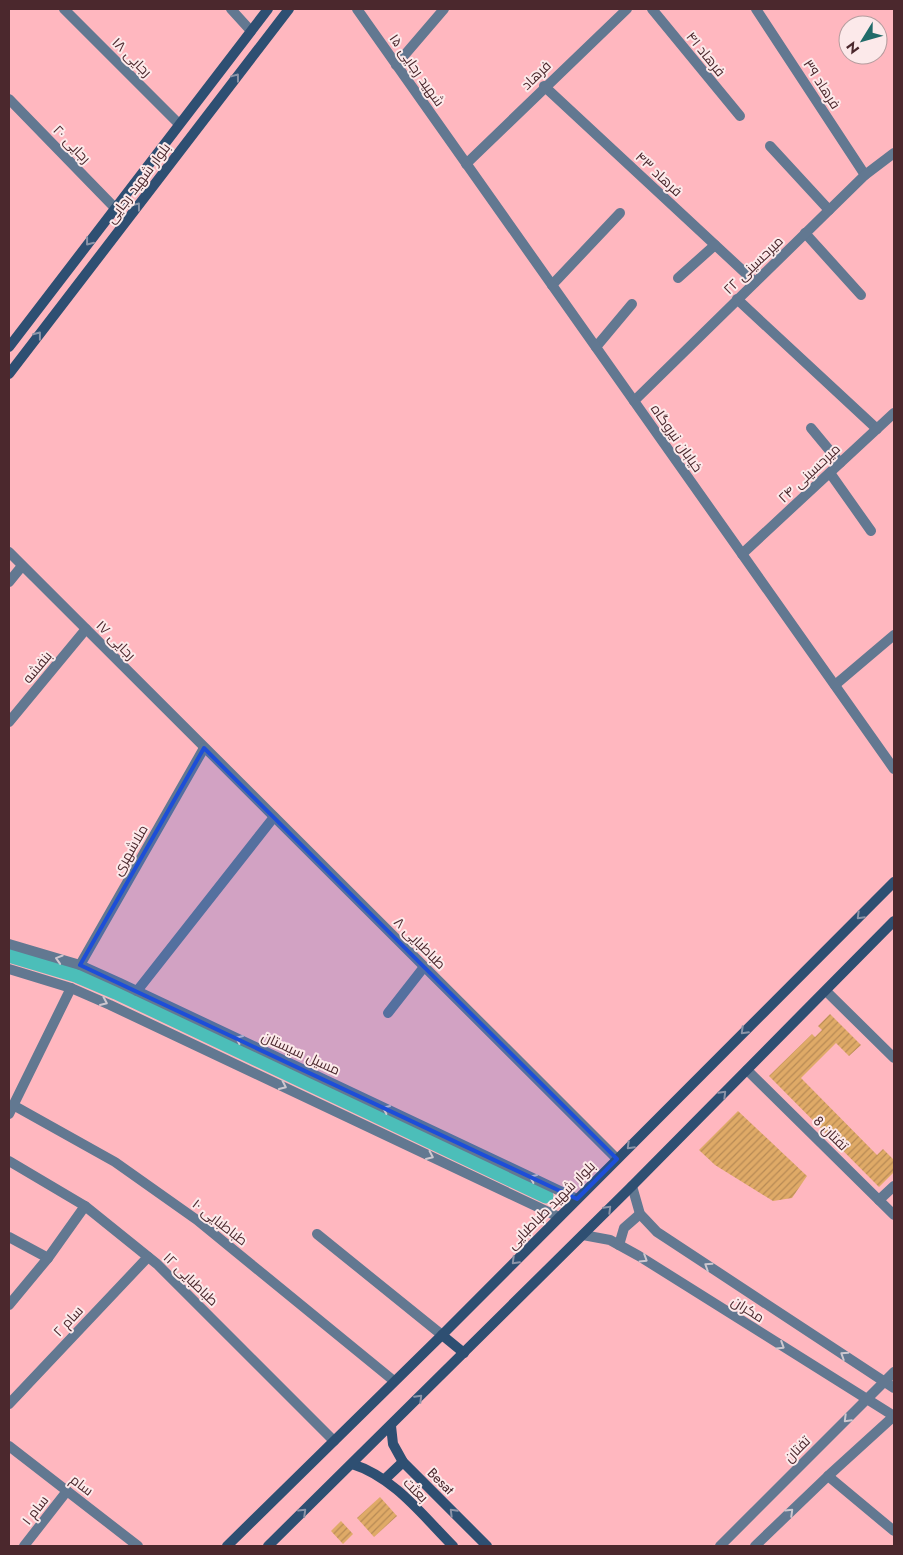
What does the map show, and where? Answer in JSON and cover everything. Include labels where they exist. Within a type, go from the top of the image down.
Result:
[{"type":"main road","name":"بلوار شهید رجایی","points":[[9,345],[268,9]]},
{"type":"main road","name":"بلوار شهید رجایی","points":[[9,374],[289,9]]},
{"type":"main road","points":[[9,345],[23,355]]},
{"type":"main road","name":"بلوار شهید طباطبایی","points":[[227,1546],[442,1335],[894,882]]},
{"type":"main road","points":[[268,1546],[632,1186],[894,921]]},
{"type":"main road","points":[[442,1335],[464,1353]]},
{"type":"main road","name":"Besat","points":[[391,1426],[393,1444],[403,1462],[487,1546]]},
{"type":"main road","points":[[385,1479],[403,1462]]},
{"type":"main road","name":"بعثت","points":[[352,1464],[365,1468],[385,1479],[453,1546]]},
{"type":"street","name":"رجایی ۱۸","points":[[64,9],[179,124]]},
{"type":"street","points":[[231,9],[251,31]]},
{"type":"street","name":"شهید رجایی ۱۵","points":[[357,9],[437,122]]},
{"type":"street","points":[[396,65],[444,9]]},
{"type":"street","name":"فرهاد","points":[[466,164],[544,86],[627,9]]},
{"type":"street","name":"فرهاد ۴۱","points":[[652,9],[740,116]]},
{"type":"street","name":"فرهاد ۳۹","points":[[756,9],[865,174]]},
{"type":"street","name":"فرهاد ۴۳","points":[[544,86],[755,282]]},
{"type":"street","name":"رجایی ۲۰","points":[[9,99],[115,208]]},
{"type":"street","name":"خیابان نیروگاه","points":[[437,122],[894,769]]},
{"type":"street","points":[[770,146],[828,210]]},
{"type":"street","name":"میرحسینی ۲۲","points":[[634,400],[865,174],[894,154]]},
{"type":"street","points":[[552,286],[620,213]]},
{"type":"street","points":[[805,233],[861,295]]},
{"type":"street","points":[[678,278],[715,245]]},
{"type":"street","points":[[737,299],[876,429]]},
{"type":"street","points":[[596,347],[632,304]]},
{"type":"street","name":"میرحسینی ۲۴","points":[[742,554],[894,413]]},
{"type":"street","points":[[811,428],[840,463]]},
{"type":"street","points":[[830,473],[871,531]]},
{"type":"street","name":"رجایی ۱۷","points":[[9,552],[204,748]]},
{"type":"street","points":[[9,582],[22,566]]},
{"type":"street","name":"بنفشه","points":[[9,722],[86,629]]},
{"type":"street","points":[[835,685],[894,636]]},
{"type":"street","name":"طباطبایی ۸","points":[[204,748],[617,1159]]},
{"type":"street","name":"ملاشهری","points":[[80,965],[204,748]]},
{"type":"street","points":[[137,991],[274,817]]},
{"type":"street","name":"مسیل سیستان","points":[[9,944],[80,965],[577,1199]]},
{"type":"street","points":[[388,1013],[424,967]]},
{"type":"street","points":[[9,969],[71,988],[559,1217]]},
{"type":"street","points":[[11,1110],[71,988]]},
{"type":"street","points":[[826,991],[894,1058]]},
{"type":"street","name":"تفتان 8","points":[[747,1070],[894,1215]]},
{"type":"street","name":"طباطبایی ۱۰","points":[[11,1110],[115,1162],[197,1220],[394,1381]]},
{"type":"street","name":"طباطبایی ۱۲","points":[[9,1161],[85,1206],[148,1257],[334,1441]]},
{"type":"street","name":"مکران","points":[[632,1186],[640,1214],[657,1232],[890,1385]]},
{"type":"street","points":[[880,1200],[894,1186]]},
{"type":"street","points":[[9,1305],[48,1258],[85,1206]]},
{"type":"street","points":[[619,1245],[624,1228],[640,1214]]},
{"type":"street","points":[[317,1234],[442,1335]]},
{"type":"street","name":"مکران","points":[[583,1234],[610,1240],[619,1245],[894,1416]]},
{"type":"street","points":[[9,1237],[48,1258]]},
{"type":"street","name":"سام ۲","points":[[9,1404],[148,1257]]},
{"type":"street","name":"تفتان","points":[[720,1546],[866,1399],[890,1385],[894,1372]]},
{"type":"street","points":[[755,1546],[894,1416]]},
{"type":"street","name":"سام","points":[[9,1446],[138,1546]]},
{"type":"street","points":[[828,1476],[894,1531]]},
{"type":"street","name":"سام ۱","points":[[24,1546],[67,1491]]},
{"type":"highlighted area","points":[[204,748],[617,1159],[577,1199],[80,965]]},
{"type":"building","points":[[830,1014],[861,1045],[849,1056],[836,1043],[801,1078],[877,1155],[883,1149],[894,1160],[894,1172],[879,1187],[769,1076],[812,1034],[815,1037],[822,1030],[818,1026]]},
{"type":"building","points":[[738,1111],[807,1176],[792,1198],[773,1201],[715,1165],[699,1150]]},
{"type":"building","points":[[380,1497],[397,1516],[374,1537],[357,1518]]},
{"type":"building","points":[[341,1521],[353,1534],[343,1544],[331,1531]]},
{"type":"waterway","points":[[9,955],[76,975],[116,992],[546,1196]]}]
